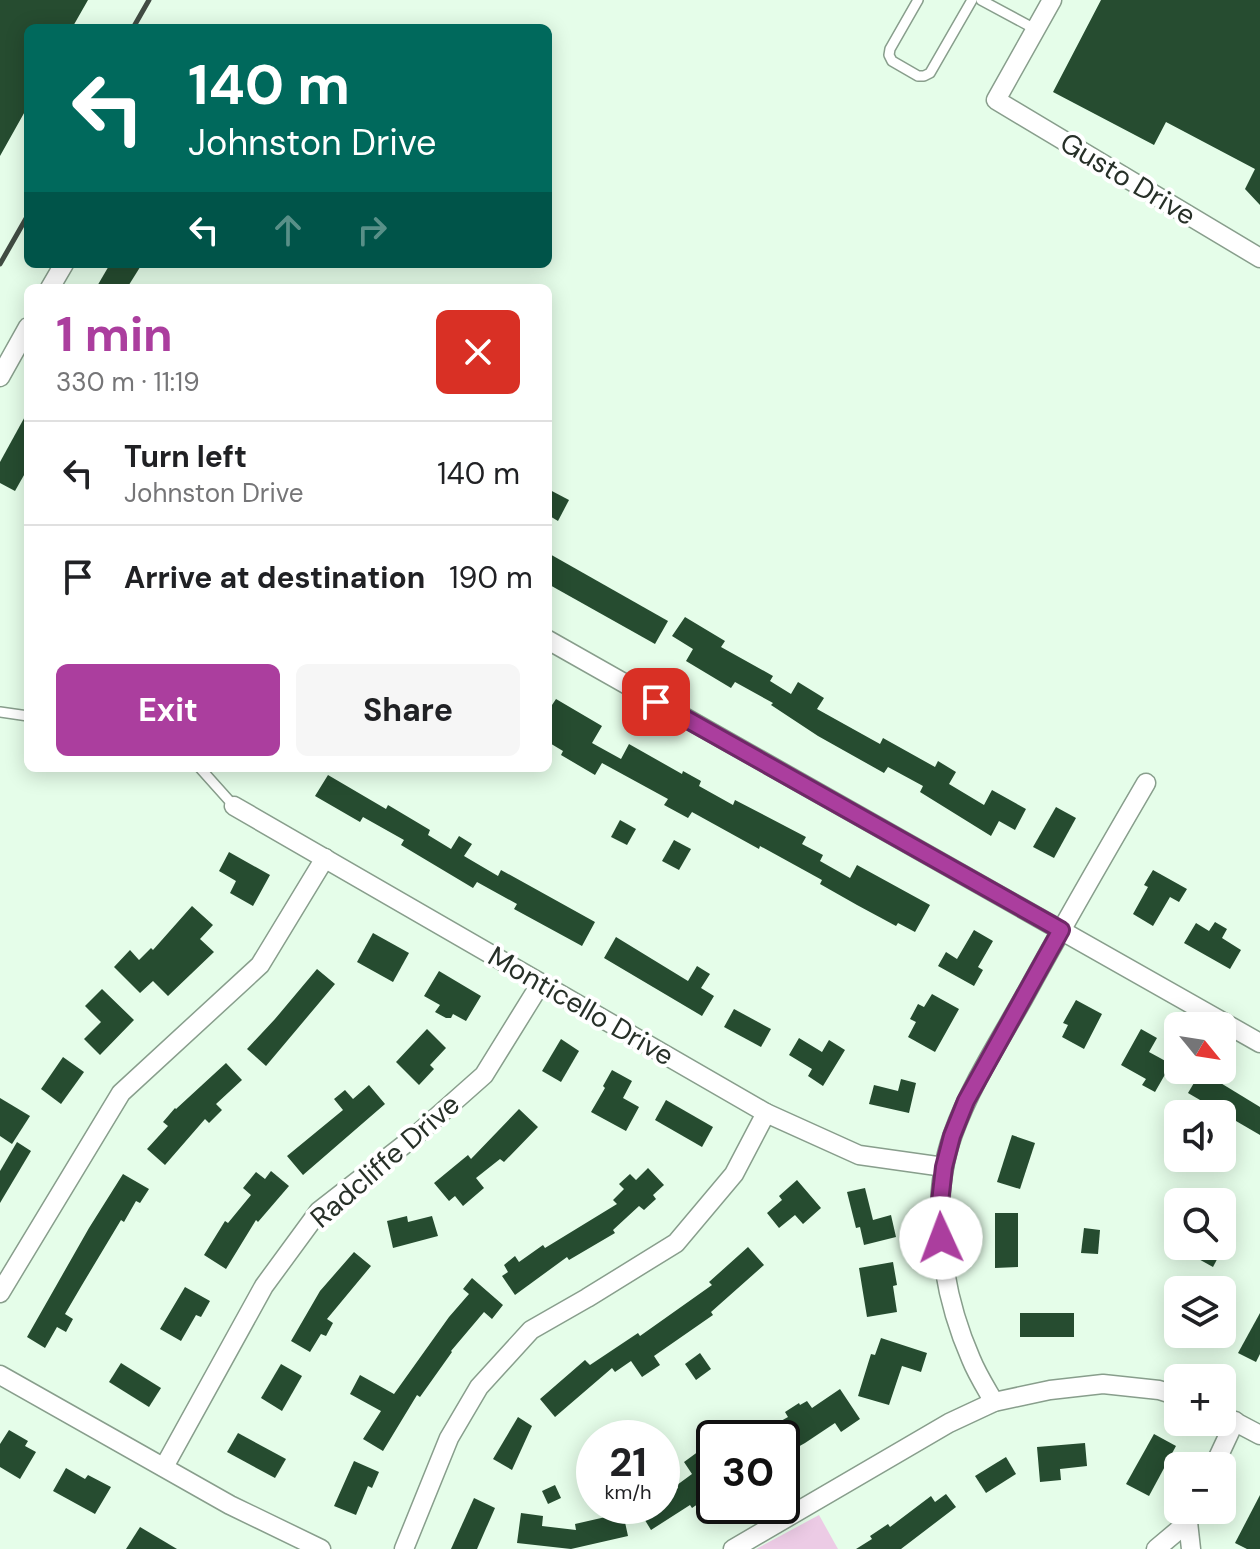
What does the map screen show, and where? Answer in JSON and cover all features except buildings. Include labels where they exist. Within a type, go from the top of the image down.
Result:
[{"type":"street","points":[[1035,29],[1052,0]]},
{"type":"street","name":"Gusto Drive","points":[[1035,29],[996,100],[1260,258]]},
{"type":"street","points":[[0,377],[24,340]]},
{"type":"street","points":[[552,642],[1260,1043]]},
{"type":"street","points":[[994,1402],[971,1360],[947,1285],[940,1202],[944,1167],[966,1101],[1146,783]]},
{"type":"street","name":"Monticello Drive","points":[[234,806],[766,1113],[859,1155],[944,1167]]},
{"type":"street","points":[[0,1293],[121,1093],[260,965],[325,858]]},
{"type":"street","name":"Radcliffe Drive","points":[[164,1467],[264,1286],[319,1211],[414,1137],[484,1075],[541,983]]},
{"type":"street","points":[[404,1549],[449,1438],[479,1387],[531,1330],[676,1243],[734,1174],[766,1113]]},
{"type":"street","points":[[0,1375],[230,1505],[321,1549]]},
{"type":"street","points":[[733,1549],[949,1423],[994,1402],[1050,1390],[1103,1384],[1164,1392]]},
{"type":"street","points":[[1236,1422],[1260,1435]]},
{"type":"street","points":[[1156,1549],[1183,1524]]},
{"type":"street","points":[[1191,1524],[1191,1549]]},
{"type":"lane","points":[[918,0],[889,55],[892,61],[918,76],[924,76],[930,73],[972,0]]},
{"type":"lane","points":[[981,0],[1035,29]]},
{"type":"lane","points":[[0,712],[24,715]]},
{"type":"lane","points":[[204,772],[234,806]]},
{"type":"shaded area","points":[[819,1515],[838,1549],[756,1549]]},
{"type":"railway","points":[[135,24],[149,0]]},
{"type":"railway","points":[[0,264],[24,222]]},
{"type":"route","points":[[656,702],[1061,930],[966,1101],[952,1136],[940,1202],[941,1238]]}]
